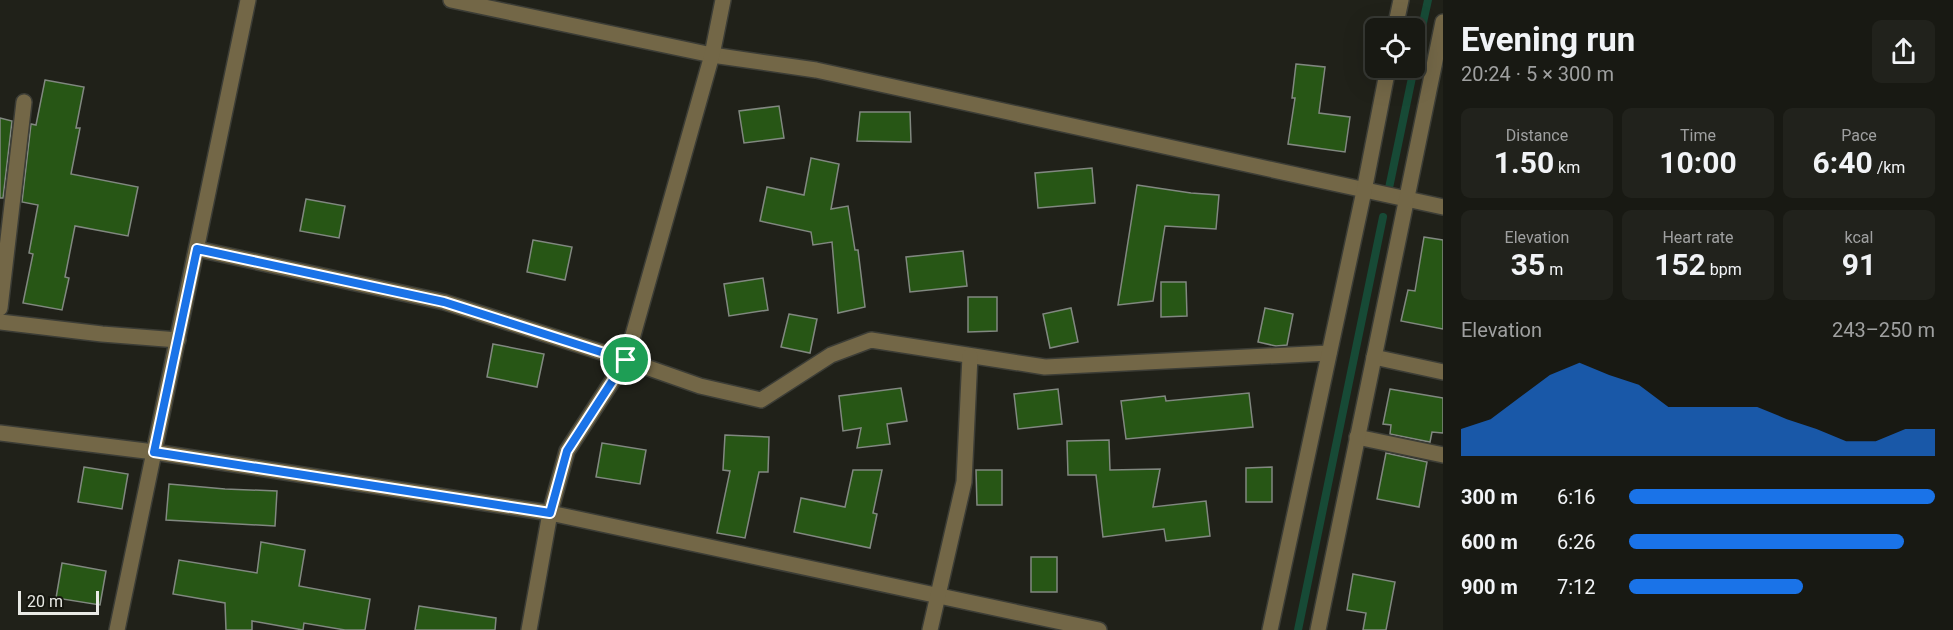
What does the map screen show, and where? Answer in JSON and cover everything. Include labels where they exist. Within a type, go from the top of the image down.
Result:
[{"type":"street","points":[[117,630],[248,0]]},
{"type":"street","points":[[451,0],[712,55],[816,70],[1443,207]]},
{"type":"street","points":[[529,630],[550,513],[567,451],[626,360],[712,55],[723,0]]},
{"type":"street","points":[[1397,18],[1401,0]]},
{"type":"street","points":[[1318,630],[1443,22]]},
{"type":"street","points":[[1270,630],[1386,78]]},
{"type":"street","points":[[0,308],[24,102]]},
{"type":"street","points":[[197,249],[444,302],[700,386],[761,400],[831,355],[871,340],[1045,367],[1329,353]]},
{"type":"street","points":[[0,322],[178,340]]},
{"type":"street","points":[[930,630],[964,482],[970,356]]},
{"type":"street","points":[[1374,357],[1443,372]]},
{"type":"street","points":[[0,433],[154,452],[550,513],[1099,630]]},
{"type":"street","points":[[1358,437],[1443,455]]},
{"type":"building","points":[[1296,64],[1325,67],[1319,113],[1350,117],[1345,152],[1288,144],[1295,98],[1292,98]]},
{"type":"building","points":[[45,80],[84,87],[76,128],[80,128],[71,174],[138,187],[128,236],[75,226],[65,277],[69,278],[62,310],[23,303],[33,254],[29,253],[38,205],[22,202],[31,124],[36,125]]},
{"type":"building","points":[[779,106],[784,138],[744,143],[739,111]]},
{"type":"building","points":[[860,112],[910,112],[911,142],[857,141]]},
{"type":"building","points":[[0,118],[12,121],[3,198],[0,198]]},
{"type":"building","points":[[811,158],[839,164],[831,209],[848,206],[855,250],[858,250],[865,307],[838,313],[832,242],[813,245],[811,232],[760,221],[767,187],[804,195]]},
{"type":"building","points":[[1092,168],[1095,203],[1038,208],[1035,173]]},
{"type":"building","points":[[1137,185],[1219,195],[1216,229],[1165,226],[1153,301],[1118,305]]},
{"type":"building","points":[[306,199],[345,206],[339,238],[300,231]]},
{"type":"building","points":[[1424,237],[1443,240],[1443,329],[1401,321],[1408,290],[1415,291]]},
{"type":"building","points":[[533,240],[572,247],[565,280],[527,272]]},
{"type":"building","points":[[963,251],[967,286],[910,292],[906,257]]},
{"type":"building","points":[[763,278],[768,310],[729,316],[724,284]]},
{"type":"building","points":[[1161,282],[1186,282],[1187,316],[1161,317]]},
{"type":"building","points":[[968,297],[997,297],[997,331],[968,332]]},
{"type":"building","points":[[1071,308],[1078,342],[1050,348],[1043,314]]},
{"type":"building","points":[[1265,308],[1293,314],[1287,345],[1276,346],[1258,342]]},
{"type":"building","points":[[789,314],[817,319],[810,353],[781,347]]},
{"type":"building","points":[[493,344],[544,354],[537,387],[487,377]]},
{"type":"building","points":[[901,388],[907,421],[887,424],[890,444],[857,448],[861,428],[843,431],[839,396]]},
{"type":"building","points":[[1058,389],[1062,424],[1018,429],[1014,394]]},
{"type":"building","points":[[1390,389],[1443,398],[1443,433],[1432,432],[1430,442],[1390,434],[1391,425],[1383,424]]},
{"type":"building","points":[[1249,393],[1253,427],[1126,439],[1121,401],[1165,396],[1166,401]]},
{"type":"building","points":[[725,435],[769,437],[768,472],[759,472],[745,538],[717,533],[730,471],[723,470]]},
{"type":"building","points":[[1109,440],[1110,470],[1160,469],[1153,507],[1206,501],[1210,536],[1166,541],[1164,529],[1103,537],[1096,475],[1068,475],[1067,441]]},
{"type":"building","points":[[602,443],[646,450],[640,484],[596,477]]},
{"type":"building","points":[[1386,453],[1427,462],[1419,507],[1377,499]]},
{"type":"building","points":[[84,467],[128,474],[122,509],[78,502]]},
{"type":"building","points":[[1272,467],[1272,502],[1246,502],[1246,468]]},
{"type":"building","points":[[853,470],[882,470],[873,513],[877,514],[870,548],[794,532],[801,498],[845,507]]},
{"type":"building","points":[[976,470],[1002,470],[1002,505],[977,505]]},
{"type":"building","points":[[169,484],[277,491],[275,526],[166,520]]},
{"type":"building","points":[[261,542],[305,550],[299,586],[370,599],[365,630],[345,630],[304,623],[303,630],[252,621],[252,630],[226,630],[225,603],[173,594],[179,560],[257,573]]},
{"type":"building","points":[[1031,557],[1057,557],[1057,592],[1031,592]]},
{"type":"building","points":[[62,563],[106,571],[100,605],[56,598]]},
{"type":"building","points":[[1353,574],[1395,582],[1386,630],[1363,630],[1366,613],[1347,610]]},
{"type":"building","points":[[419,606],[496,618],[495,630],[415,630]]},
{"type":"waterway","points":[[1424,18],[1428,0]]},
{"type":"waterway","points":[[1389,188],[1412,78]]},
{"type":"waterway","points":[[1298,630],[1383,217]]},
{"type":"route","points":[[197,249],[444,302],[626,360],[567,451],[550,513],[154,452],[197,249]]}]
